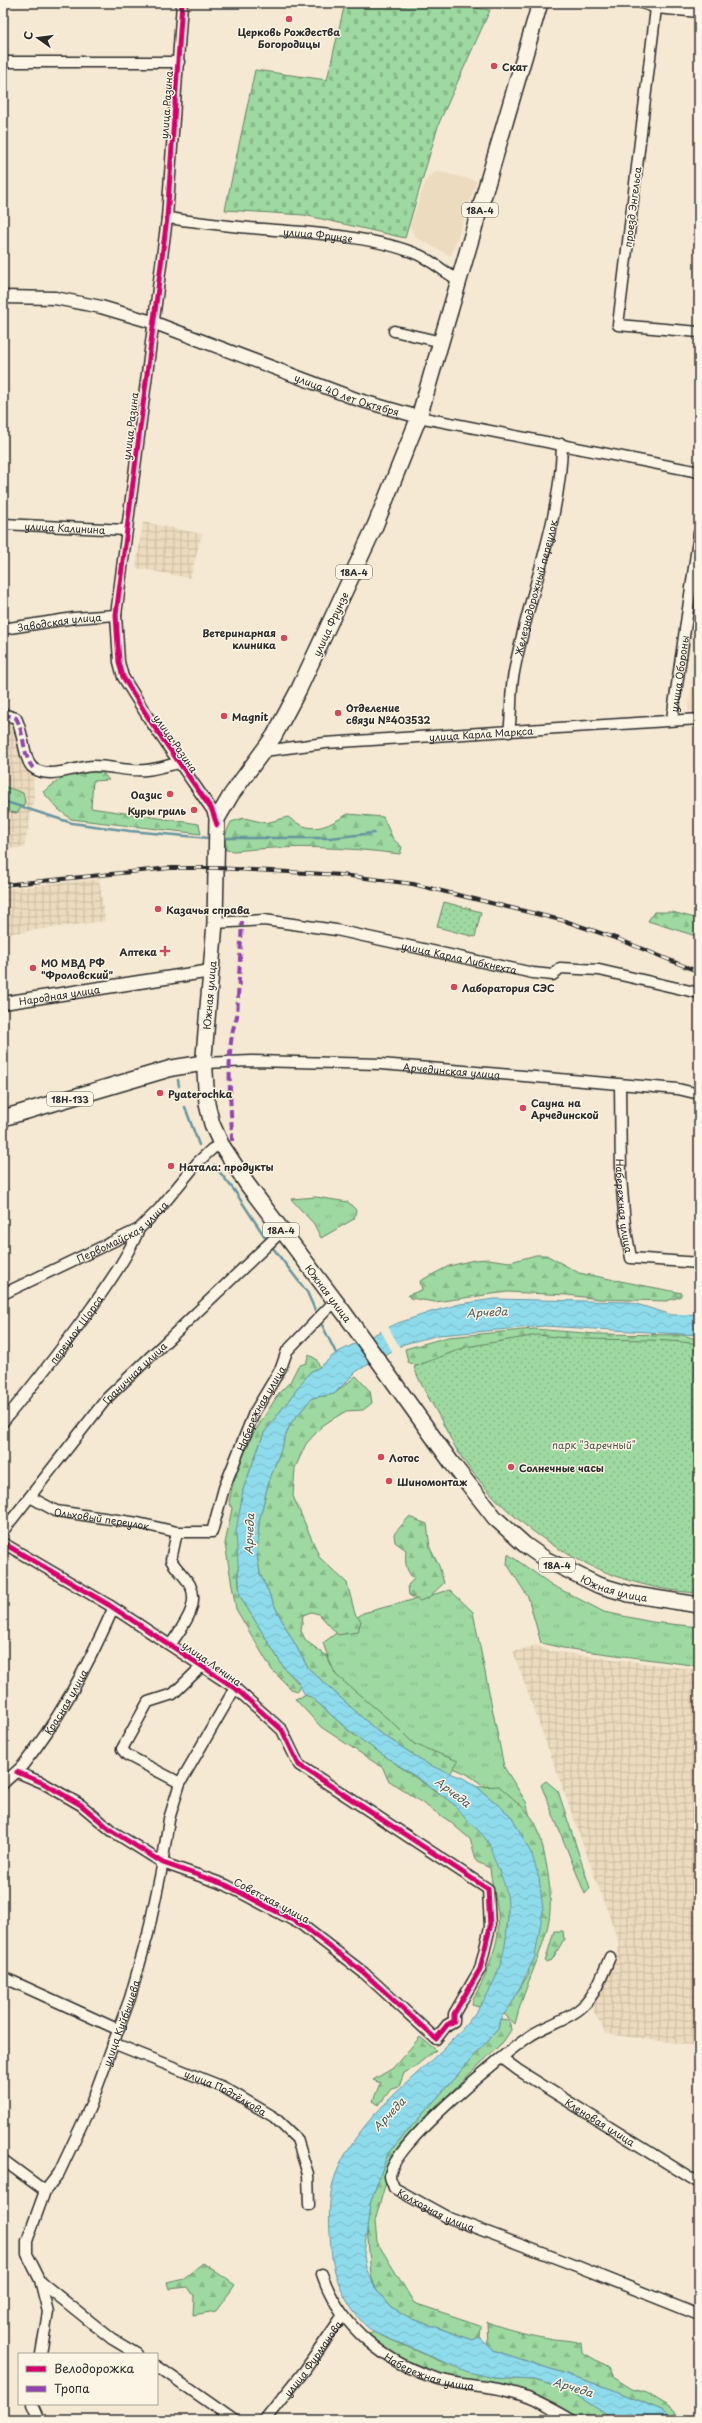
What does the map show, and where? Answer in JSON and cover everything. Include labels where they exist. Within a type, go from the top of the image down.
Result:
[{"type":"main road","name":"улица Фрунзе","points":[[216,825],[219,813],[264,751],[299,689],[337,611],[419,417],[460,281],[540,3]]},
{"type":"main road","name":"Южная улица","points":[[216,825],[215,923],[204,1063],[207,1104],[212,1124],[221,1144],[282,1231],[335,1301],[474,1494],[495,1518],[525,1545],[568,1572],[598,1585],[629,1594],[699,1606]]},
{"type":"main road","name":"18Н-133","points":[[3,1118],[172,1068],[204,1063]]},
{"type":"street","name":"улица Разина","points":[[182,3],[167,218],[152,322],[116,615],[119,662],[123,677],[131,692],[212,810],[216,825]]},
{"type":"street","points":[[642,3],[656,8],[699,12]]},
{"type":"street","name":"проезд Энгельса","points":[[656,8],[618,326],[699,332]]},
{"type":"street","points":[[3,62],[179,62]]},
{"type":"street","name":"улица Фрунзе","points":[[167,218],[262,229],[320,233],[398,248],[425,258],[460,281]]},
{"type":"street","name":"улица 40 лет Октября","points":[[3,297],[55,298],[78,302],[152,322],[358,400],[419,417],[699,472]]},
{"type":"street","points":[[394,331],[442,342]]},
{"type":"street","name":"Железнодорожный переулок","points":[[509,732],[512,678],[554,511],[562,466],[562,444]]},
{"type":"street","name":"улица Калинина","points":[[3,524],[126,530]]},
{"type":"street","name":"улица Обороны","points":[[672,719],[699,532]]},
{"type":"street","name":"Заводская улица","points":[[3,629],[74,618],[116,615]]},
{"type":"street","name":"улица Разина","points":[[3,714],[16,718],[20,726],[28,762],[33,768],[42,771],[58,773],[94,766],[145,771],[179,763]]},
{"type":"street","name":"улица Карла Маркса","points":[[264,751],[308,744],[509,732],[672,719],[699,719]]},
{"type":"street","name":"улица Карла Либкнехта","points":[[215,923],[264,920],[329,929],[533,973],[553,975],[560,968],[599,970],[699,993]]},
{"type":"street","name":"Народная улица","points":[[3,1004],[211,971]]},
{"type":"street","name":"Арчединская улица","points":[[204,1063],[252,1061],[381,1064],[678,1089],[699,1094]]},
{"type":"street","name":"Набережная улица","points":[[620,1085],[621,1177],[625,1224],[631,1258],[699,1262]]},
{"type":"street","name":"Первомайская улица","points":[[3,1294],[139,1229],[160,1208],[198,1162],[212,1149],[221,1144]]},
{"type":"street","name":"переулок Щорса","points":[[3,1422],[41,1375],[115,1275],[129,1254],[139,1229]]},
{"type":"street","name":"Граничная улица","points":[[3,1531],[107,1398],[282,1231]]},
{"type":"street","name":"Набережная улица","points":[[212,1532],[224,1488],[254,1412],[281,1368],[287,1351],[335,1301]]},
{"type":"street","name":"Ольховый переулок","points":[[30,1497],[56,1511],[138,1523],[177,1532],[212,1532]]},
{"type":"street","points":[[171,1644],[193,1603],[190,1586],[171,1560],[177,1532]]},
{"type":"street","name":"улица Ленина","points":[[3,1543],[171,1644],[202,1667],[235,1688],[282,1730],[299,1765],[488,1889],[490,1928],[480,1968],[454,2014],[454,2021],[447,2025],[436,2039]]},
{"type":"street","name":"Красная улица","points":[[4,1782],[17,1772],[34,1750],[84,1671],[114,1609]]},
{"type":"street","points":[[180,1783],[127,1755],[122,1749],[148,1702],[173,1694],[202,1667]]},
{"type":"street","name":"улица Куйбышева","points":[[41,2353],[48,2312],[40,2280],[27,2254],[27,2241],[45,2191],[59,2173],[90,2107],[134,1984],[163,1863],[169,1819],[180,1783],[235,1688]]},
{"type":"street","name":"Советская улица","points":[[17,1772],[43,1783],[81,1804],[112,1831],[163,1863],[226,1885],[302,1925],[364,1973],[436,2039]]},
{"type":"street","name":"Колхозная улица","points":[[610,1957],[595,1990],[584,2006],[530,2035],[430,2120],[409,2142],[397,2160],[390,2175],[394,2188],[447,2217],[570,2263],[699,2315]]},
{"type":"street","points":[[3,1977],[117,2029]]},
{"type":"street","name":"улица Подтёлкова","points":[[112,2043],[224,2087],[274,2117],[297,2139],[308,2174],[309,2205]]},
{"type":"street","name":"Кленовая улица","points":[[502,2058],[518,2070],[570,2101],[652,2155],[699,2183]]},
{"type":"street","points":[[3,2160],[45,2191]]},
{"type":"street","name":"Набережная улица","points":[[322,2274],[328,2292],[349,2324],[383,2353],[405,2367],[440,2380],[509,2391],[543,2403],[572,2420]]},
{"type":"street","points":[[40,2280],[45,2287],[112,2339],[135,2353]]},
{"type":"street","name":"улица Фурманова","points":[[265,2420],[305,2370],[343,2314]]},
{"type":"street","points":[[158,2367],[234,2420]]},
{"type":"street","points":[[32,2405],[39,2420]]},
{"type":"shaded area","points":[[436,171],[477,181],[451,256],[415,237],[410,226],[426,180]]},
{"type":"shaded area","points":[[143,522],[202,534],[190,578],[136,568]]},
{"type":"shaded area","points":[[699,640],[699,711],[688,711]]},
{"type":"shaded area","points":[[3,717],[17,724],[26,769],[33,769],[34,798],[24,848],[3,849]]},
{"type":"shaded area","points":[[99,879],[105,921],[5,934],[7,951],[5,960],[3,961],[3,889]]},
{"type":"shaded area","points":[[536,1645],[550,1651],[699,1670],[699,2046],[606,2034],[592,2008],[603,1976],[620,1946],[513,1652]]},
{"type":"green space","points":[[345,3],[440,3],[490,10],[439,123],[405,238],[304,215],[225,210],[255,70],[327,80]]},
{"type":"green space","points":[[90,772],[102,772],[109,780],[93,781],[91,808],[199,824],[201,834],[71,819],[58,809],[43,792],[62,778]]},
{"type":"green space","points":[[3,786],[23,793],[25,802],[17,813],[3,811]]},
{"type":"green space","points":[[348,814],[383,817],[393,839],[402,847],[400,854],[359,850],[296,847],[234,851],[226,850],[225,847],[226,836],[231,822],[244,818],[266,823],[288,817],[296,823],[304,826],[318,828],[332,823]]},
{"type":"green space","points":[[444,902],[481,912],[475,937],[437,927]]},
{"type":"green space","points":[[654,912],[672,912],[699,919],[699,937],[648,921]]},
{"type":"green space","points":[[316,1197],[348,1202],[356,1210],[354,1219],[321,1238],[314,1224],[291,1199]]},
{"type":"green space","points":[[536,1255],[546,1255],[579,1273],[682,1293],[680,1297],[666,1301],[599,1299],[568,1295],[507,1292],[435,1302],[410,1298],[408,1295],[422,1290],[420,1281],[449,1266],[474,1260],[488,1259],[510,1262]]},
{"type":"green space","points":[[534,1329],[597,1334],[683,1335],[699,1340],[699,1355],[595,1347],[568,1340],[527,1338],[422,1368],[408,1362],[405,1349],[448,1337]]},
{"type":"green space","name":"парк \"Заречный\"","points":[[538,1335],[578,1339],[659,1340],[699,1344],[699,1593],[664,1589],[631,1581],[598,1569],[567,1554],[538,1535],[511,1513],[486,1488],[460,1456],[425,1392],[414,1367],[466,1347]]},
{"type":"green space","points":[[309,1355],[316,1359],[320,1367],[310,1372],[264,1433],[243,1490],[238,1574],[240,1596],[284,1668],[301,1686],[298,1691],[291,1689],[272,1670],[236,1609],[225,1544],[232,1508],[229,1502],[233,1483],[245,1447],[279,1393],[290,1382],[298,1366],[306,1363]]},
{"type":"green space","points":[[356,1376],[370,1391],[372,1403],[363,1410],[346,1411],[331,1420],[322,1426],[306,1444],[295,1468],[293,1496],[320,1558],[347,1583],[355,1614],[361,1621],[358,1632],[338,1635],[319,1614],[311,1612],[303,1615],[301,1631],[306,1641],[327,1656],[336,1675],[394,1724],[414,1744],[458,1761],[450,1774],[429,1765],[377,1731],[308,1668],[278,1613],[260,1574],[257,1555],[259,1522],[268,1484],[290,1424],[312,1398],[334,1394]]},
{"type":"green space","points":[[409,1517],[427,1524],[430,1548],[439,1566],[444,1583],[428,1598],[420,1601],[409,1595],[408,1585],[414,1579],[406,1566],[406,1550],[395,1542],[394,1534]]},
{"type":"green space","points":[[508,1554],[552,1585],[604,1612],[652,1622],[699,1627],[699,1666],[563,1648],[541,1643],[528,1597],[507,1564]]},
{"type":"green space","points":[[450,1590],[473,1612],[504,1767],[526,1802],[535,1835],[493,1792],[467,1774],[435,1760],[338,1685],[323,1643],[363,1613]]},
{"type":"green space","points":[[305,1695],[311,1697],[350,1732],[454,1804],[483,1834],[491,1847],[507,1888],[509,1901],[506,1943],[503,1959],[490,1992],[479,2007],[472,2005],[473,2000],[490,1963],[495,1947],[498,1925],[497,1907],[490,1868],[477,1862],[470,1839],[449,1821],[388,1780],[383,1768],[321,1727],[295,1699]]},
{"type":"green space","points":[[546,1781],[558,1791],[590,1888],[585,1894],[541,1785]]},
{"type":"green space","points":[[499,1786],[525,1809],[536,1826],[541,1839],[550,1889],[550,1908],[545,1938],[522,1999],[515,2024],[504,2014],[529,1973],[512,1817],[477,1787]]},
{"type":"green space","points":[[554,1931],[563,1931],[564,1939],[552,1960],[545,1962]]},
{"type":"green space","points":[[500,2019],[509,2020],[511,2030],[503,2042],[448,2095],[392,2160],[375,2221],[377,2242],[414,2303],[480,2325],[479,2337],[473,2340],[412,2319],[392,2308],[376,2290],[371,2275],[367,2227],[370,2204],[388,2153],[498,2029]]},
{"type":"green space","points":[[420,2037],[436,2050],[404,2073],[399,2087],[391,2089],[379,2105],[373,2101],[380,2083],[373,2080],[393,2068]]},
{"type":"green space","points":[[203,2263],[235,2285],[216,2311],[193,2315],[194,2296],[188,2287],[169,2289],[167,2282],[184,2278]]},
{"type":"green space","points":[[487,2322],[528,2334],[581,2343],[582,2352],[608,2367],[613,2377],[632,2389],[647,2393],[675,2410],[684,2420],[674,2420],[664,2411],[611,2389],[493,2350],[488,2346]]},
{"type":"green space","points":[[373,2332],[440,2361],[494,2378],[535,2380],[570,2391],[615,2420],[579,2420],[525,2391],[442,2376],[391,2362],[360,2341]]},
{"type":"water","name":"Арчеда","points":[[494,1299],[630,1302],[672,1315],[699,1314],[699,1335],[544,1326],[439,1335],[404,1344],[357,1371],[334,1394],[312,1398],[290,1424],[268,1484],[259,1522],[257,1555],[260,1574],[278,1613],[308,1668],[377,1731],[429,1765],[463,1778],[476,1786],[512,1817],[532,1855],[539,1878],[543,1910],[535,1957],[511,2005],[500,2019],[498,2029],[388,2153],[370,2204],[364,2255],[366,2268],[376,2290],[392,2308],[412,2319],[473,2340],[479,2337],[493,2350],[611,2389],[664,2411],[674,2420],[615,2420],[570,2391],[535,2380],[494,2378],[468,2372],[373,2332],[356,2315],[349,2305],[343,2294],[332,2260],[330,2198],[334,2178],[338,2169],[357,2137],[381,2108],[461,2031],[483,2002],[499,1968],[507,1929],[508,1900],[505,1885],[487,1840],[454,1805],[349,1731],[311,1697],[305,1695],[297,1680],[284,1668],[240,1596],[236,1532],[243,1490],[264,1433],[310,1372],[320,1367],[336,1353],[398,1323],[460,1304]]},
{"type":"pier","points":[[388,1326],[400,1348],[393,1353],[380,1329]]},
{"type":"waterway","points":[[3,801],[72,823],[130,831],[209,838]]},
{"type":"waterway","points":[[226,838],[330,838],[374,833]]},
{"type":"waterway","points":[[178,1080],[179,1086]]},
{"type":"waterway","points":[[185,1107],[199,1145]]},
{"type":"waterway","points":[[214,1165],[234,1190],[265,1237]]},
{"type":"waterway","points":[[273,1248],[307,1292],[315,1310]]},
{"type":"waterway","points":[[322,1325],[336,1353]]},
{"type":"railway","points":[[3,885],[170,868],[217,868],[342,875],[413,884],[565,921],[618,939],[699,972]]},
{"type":"marked path","points":[[3,714],[16,718],[21,730],[29,763],[33,768]]},
{"type":"marked path","points":[[232,1141],[230,1060],[233,1030],[237,1017],[242,921]]},
{"type":"cycle path","points":[[182,3],[167,218],[116,615],[119,662],[123,677],[151,722],[212,810],[217,825]]},
{"type":"cycle path","points":[[3,1543],[109,1605],[235,1688],[282,1730],[299,1765],[488,1889],[490,1927],[480,1969],[454,2014],[454,2021],[447,2025],[436,2039],[364,1973],[302,1925],[226,1885],[163,1863],[112,1831],[81,1805],[43,1783],[17,1772]]},
{"type":"place","name":"Церковь Рождества Богородицы","points":[[289,19]]},
{"type":"place","name":"Скат","points":[[494,66]]},
{"type":"place","name":"Ветеринарная клиника","points":[[284,638]]},
{"type":"place","name":"Отделение связи №403532","points":[[338,713]]},
{"type":"place","name":"Magnit","points":[[224,716]]},
{"type":"place","name":"Оазис","points":[[170,794]]},
{"type":"place","name":"Куры гриль","points":[[194,810]]},
{"type":"place","name":"Казачья справа","points":[[158,909]]},
{"type":"place","name":"Аптека","points":[[165,951]]},
{"type":"place","name":"МО МВД РФ \"Фроловский\"","points":[[33,968]]},
{"type":"place","name":"Лаборатория СЭС","points":[[454,987]]},
{"type":"place","name":"Pyaterochka","points":[[160,1093]]},
{"type":"place","name":"Сауна на Арчединской","points":[[523,1108]]},
{"type":"place","name":"Натала: продукты","points":[[171,1166]]},
{"type":"place","name":"Лотос","points":[[381,1457]]},
{"type":"place","name":"Солнечные часы","points":[[511,1467]]},
{"type":"place","name":"Шиномонтаж","points":[[389,1481]]}]
